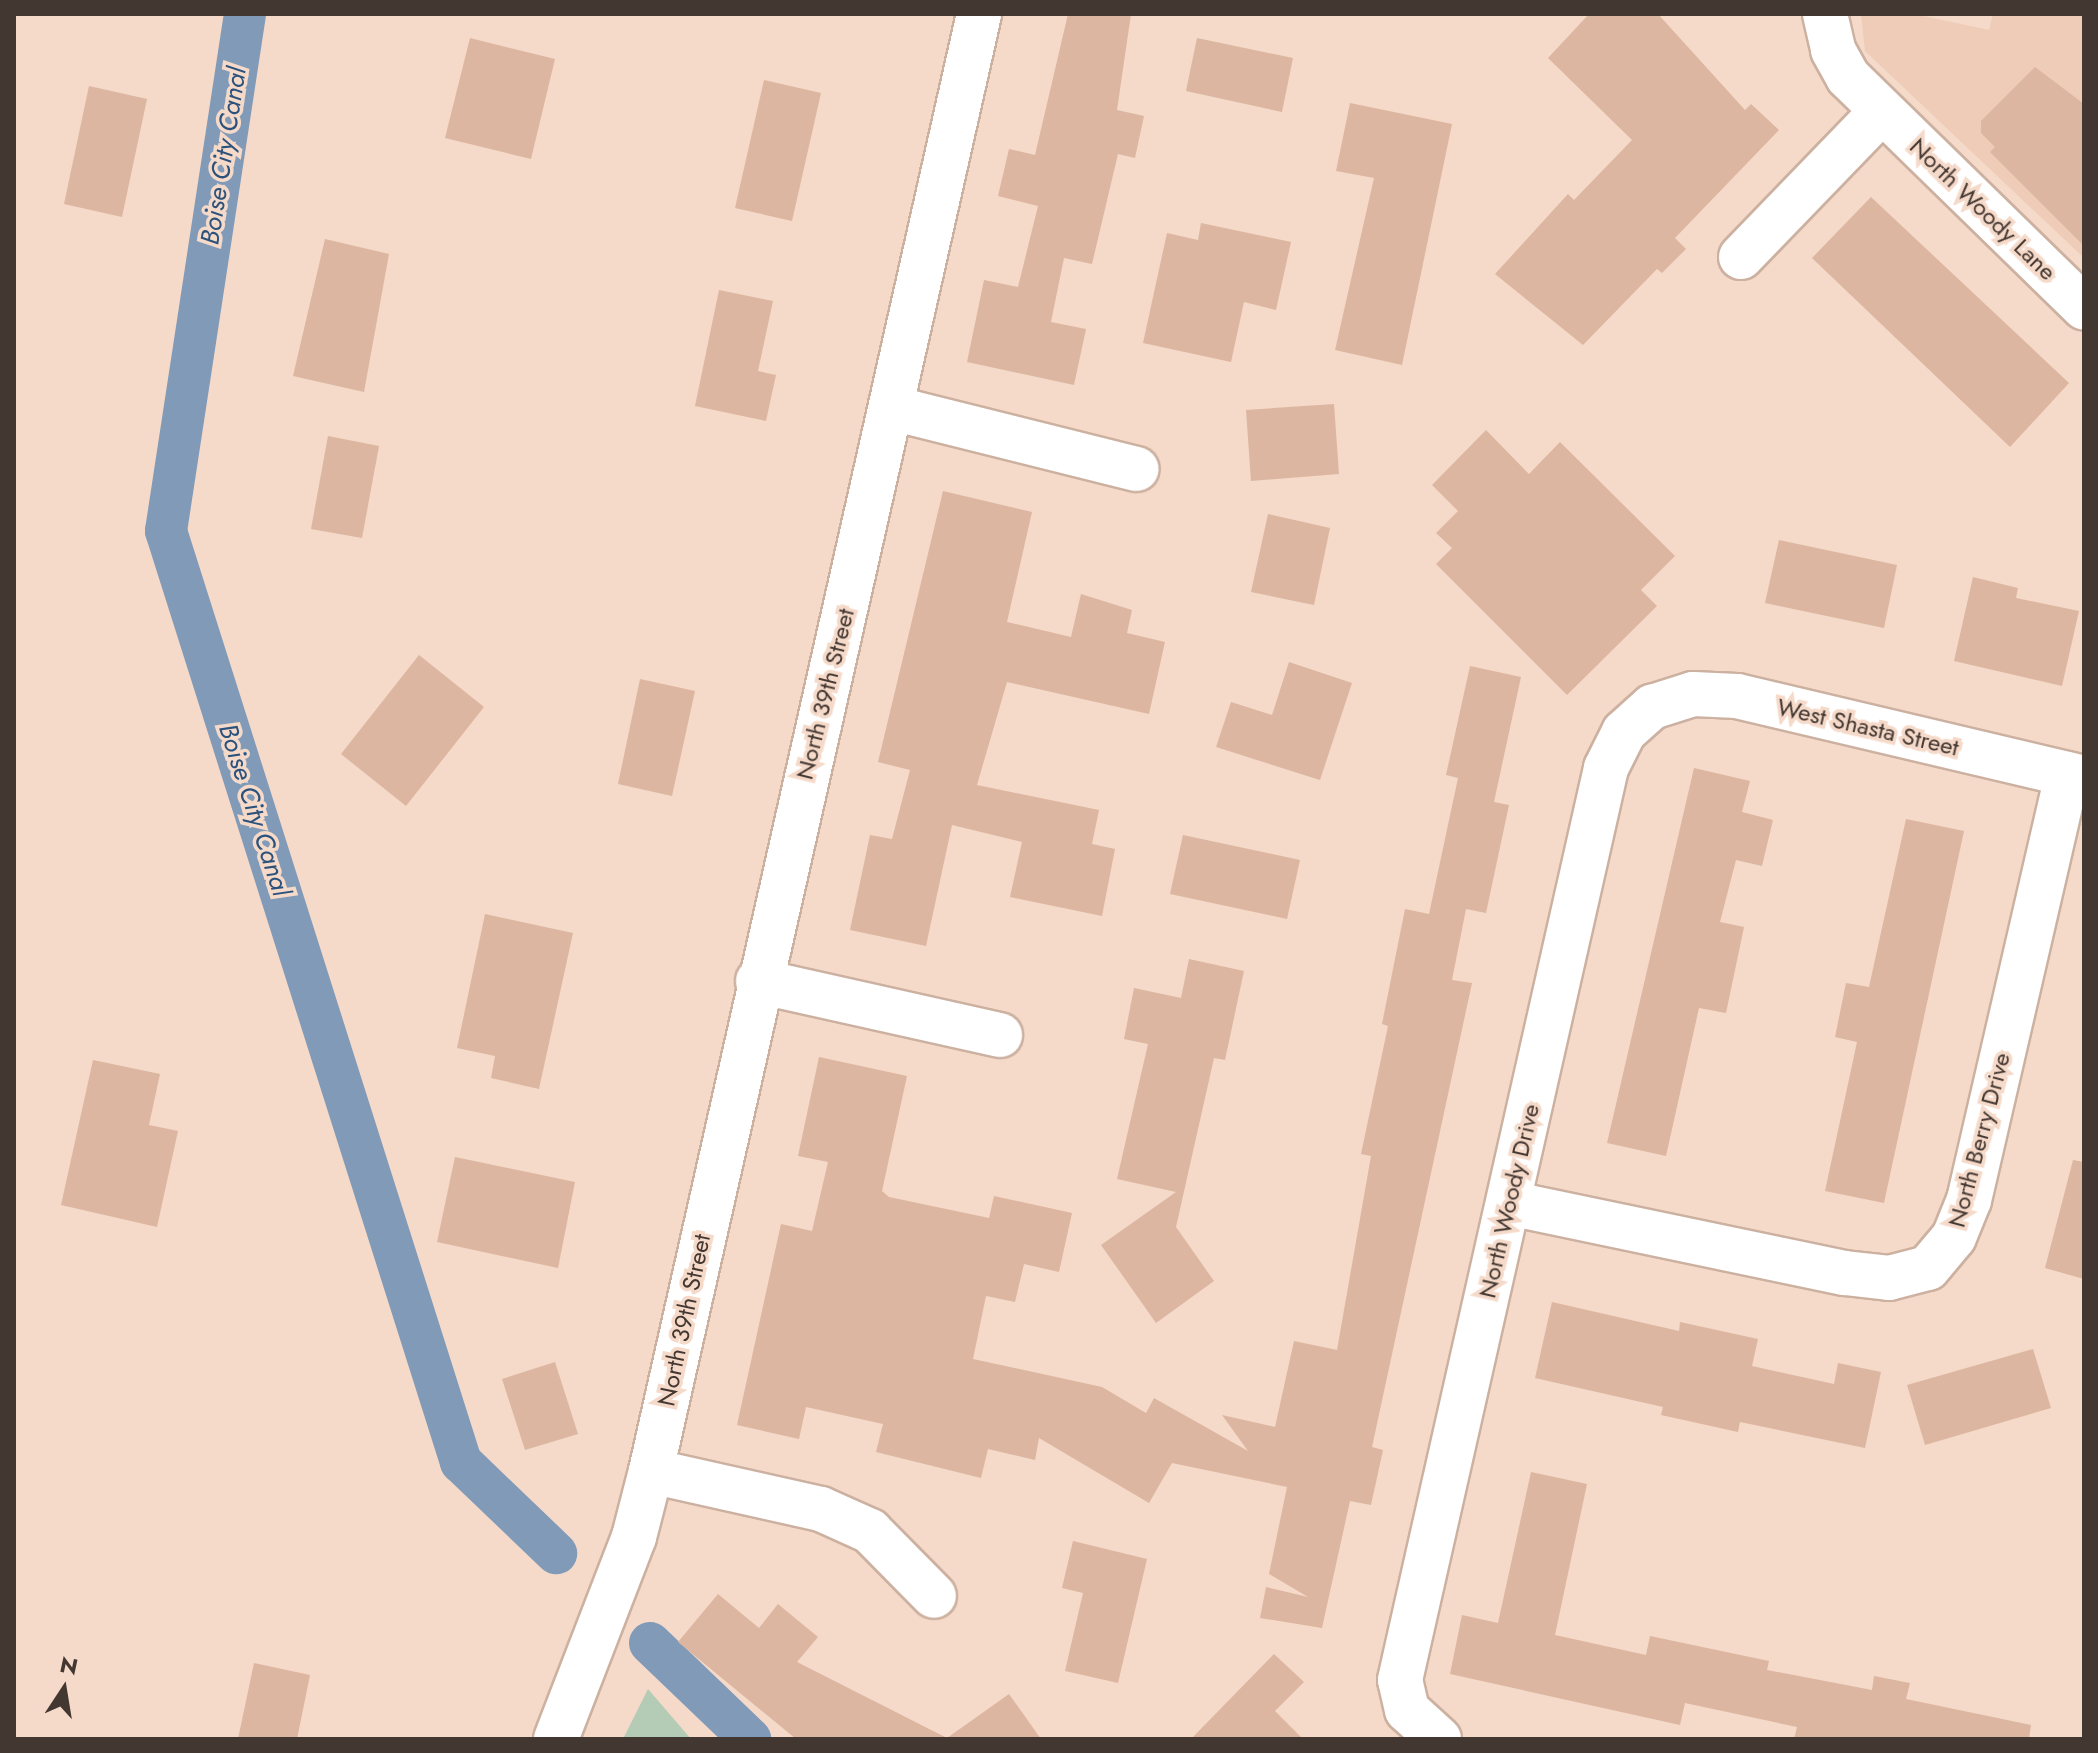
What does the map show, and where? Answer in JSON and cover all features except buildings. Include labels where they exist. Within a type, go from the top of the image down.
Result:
[{"type":"street","name":"North 39th Street","points":[[556,1739],[634,1537],[651,1471],[758,981],[892,408],[979,14]]},
{"type":"street","name":"North Woody Lane","points":[[1825,14],[1833,50],[1848,77],[2084,307]]},
{"type":"street","points":[[1741,257],[1882,111]]},
{"type":"street","points":[[892,408],[1136,469]]},
{"type":"street","name":"West Shasta Street","points":[[1652,707],[1693,694],[1737,696],[2075,776]]},
{"type":"street","name":"North Woody Drive","points":[[1439,1739],[1407,1710],[1400,1680],[1408,1637],[1606,768],[1624,732],[1652,707]]},
{"type":"street","name":"North Berry Drive","points":[[1509,1203],[1845,1273],[1889,1278],[1928,1268],[1954,1237],[1969,1200],[2075,776]]},
{"type":"street","points":[[758,981],[1000,1035]]},
{"type":"street","points":[[651,1471],[821,1509],[870,1531],[934,1596]]},
{"type":"shaded area","points":[[1861,14],[1914,14],[1989,30],[1993,14],[2084,14],[2084,258],[1865,51]]},
{"type":"green space","points":[[648,1689],[691,1739],[623,1739]]},
{"type":"waterway","name":"Boise City Canal","points":[[245,14],[166,531],[461,1462],[556,1553]]},
{"type":"waterway","name":"Boise City Canal","points":[[650,1643],[750,1739]]}]
